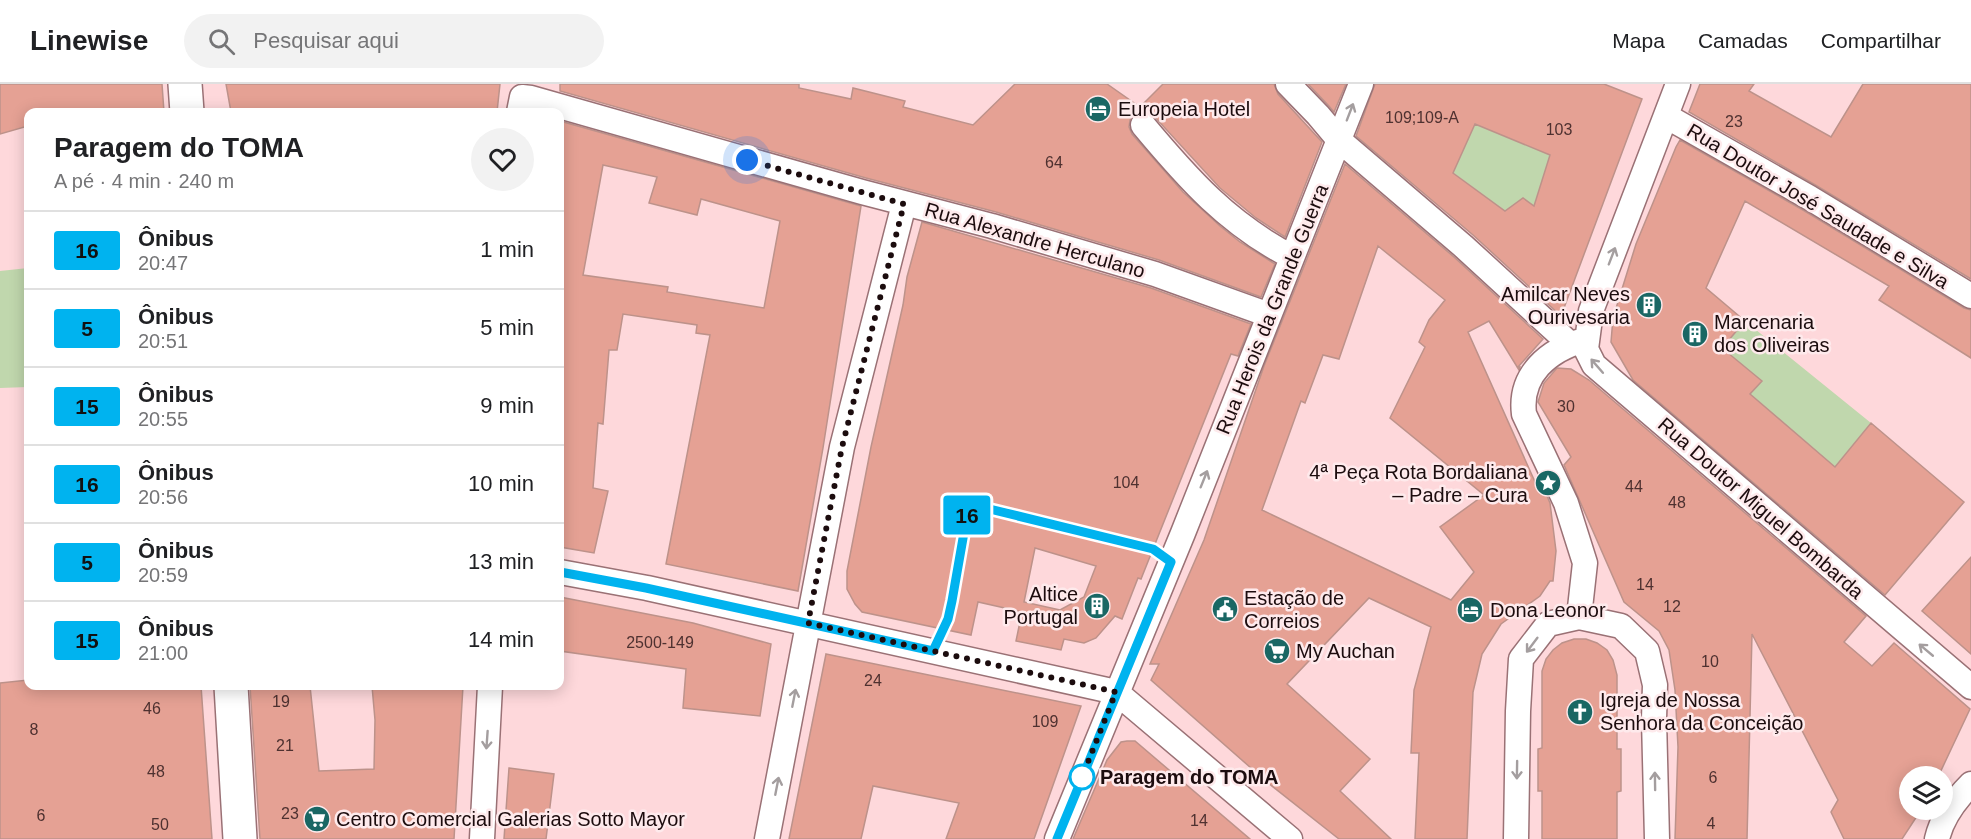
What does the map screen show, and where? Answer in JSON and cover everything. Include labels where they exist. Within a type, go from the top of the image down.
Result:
[{"type":"main road","points":[[185,84],[187,108]]},
{"type":"main road","points":[[231,690],[240,839]]},
{"type":"street","name":"Rua Doutor Miguel Bombarda","points":[[1288,84],[1339,140],[1578,341],[1586,349],[1594,365],[1971,687]]},
{"type":"street","name":"Rua Herois da Grande Guerra","points":[[1057,839],[1183,533],[1360,84]]},
{"type":"street","name":"Rua Doutor Miguel Bombarda","points":[[1578,341],[1678,84]]},
{"type":"street","name":"Rua Alexandre Herculano","points":[[521,100],[550,108]]},
{"type":"street","name":"Rua Alexandre Herculano","points":[[564,112],[992,226],[1155,274],[1269,315]]},
{"type":"street","name":"Rua Doutor José Saudade e Silva","points":[[1666,116],[1810,198],[1971,296]]},
{"type":"street","points":[[1143,124],[1174,162],[1212,201],[1255,236],[1292,257]]},
{"type":"street","points":[[767,839],[842,447],[904,204]]},
{"type":"street","points":[[1578,341],[1546,357],[1535,370],[1522,402],[1524,414],[1566,503],[1585,563],[1580,617]]},
{"type":"street","points":[[564,573],[646,588],[1116,692],[1290,839]]},
{"type":"street","points":[[1516,839],[1521,659],[1548,624],[1580,617],[1621,626],[1647,651],[1655,685],[1657,839]]},
{"type":"street","points":[[482,839],[490,690]]},
{"type":"street","points":[[1937,839],[1940,826],[1955,800],[1971,784]]},
{"type":"green space","points":[[1475,124],[1552,155],[1534,206],[1523,198],[1505,211],[1444,166]]},
{"type":"green space","points":[[24,268],[24,387],[0,388],[0,271]]},
{"type":"green space","points":[[1745,321],[1871,423],[1835,467],[1750,394],[1761,381],[1722,348]]},
{"type":"building","points":[[0,84],[162,84],[164,108],[24,108],[24,127],[0,134]]},
{"type":"building","points":[[226,84],[500,84],[497,108],[230,108]]},
{"type":"building","points":[[560,84],[799,84],[799,88],[851,99],[853,88],[905,101],[903,107],[973,125],[1015,84],[1107,84],[1140,107],[1163,84],[1274,84],[1278,94],[1322,142],[1285,237],[1256,218],[1220,188],[1153,115],[1141,111],[1134,114],[1130,120],[1129,127],[1132,134],[1183,192],[1240,242],[1275,264],[1261,297],[1159,260],[996,212],[866,178],[560,91]]},
{"type":"building","points":[[1308,84],[1346,84],[1334,112],[1328,105]]},
{"type":"building","points":[[1375,84],[1604,84],[1642,99],[1561,316],[1473,235],[1356,136]],"holes":[[[1475,124],[1550,155],[1534,206],[1523,198],[1505,211],[1453,173]]]},
{"type":"building","points":[[1700,84],[1754,84],[1749,91],[1831,137],[1863,84],[1971,84],[1971,279],[1689,112]]},
{"type":"building","points":[[564,122],[861,206],[798,591],[666,564],[710,335],[696,333],[697,325],[623,314],[617,350],[609,350],[603,424],[598,423],[593,488],[608,491],[594,553],[564,548]],"holes":[[[603,165],[657,177],[649,203],[697,215],[701,199],[780,221],[764,308],[667,292],[668,287],[583,275]]]},
{"type":"building","points":[[1680,140],[1803,210],[1964,308],[1971,310],[1971,358],[1879,300],[1889,286],[1745,201],[1706,288],[1745,321],[1722,348],[1762,381],[1750,394],[1835,467],[1871,423],[1964,502],[1885,595],[1633,380],[1611,342],[1613,318],[1636,244]]},
{"type":"building","points":[[1345,164],[1454,257],[1543,339],[1518,367],[1520,367],[1519,370],[1489,321],[1468,332],[1540,493],[1544,489],[1550,503],[1556,551],[1553,581],[1550,581],[1540,596],[1501,624],[1482,654],[1473,692],[1467,839],[1415,839],[1419,753],[1411,753],[1414,690],[1431,627],[1369,598],[1287,684],[1370,759],[1340,791],[1391,839],[1339,839],[1268,783],[1151,680],[1159,664],[1150,664],[1204,540],[1264,366]],"holes":[[[1378,246],[1445,300],[1429,320],[1419,342],[1425,347],[1390,418],[1484,495],[1440,527],[1474,572],[1451,600],[1262,510],[1301,401],[1305,403],[1323,355],[1339,359]]]},
{"type":"building","points":[[922,222],[1151,288],[1251,324],[1238,356],[1231,354],[1141,579],[1138,578],[1122,619],[1115,616],[1096,638],[1084,643],[1064,639],[1061,650],[1016,641],[1022,612],[978,602],[971,635],[862,612],[847,589],[847,571],[907,277]],"holes":[[[1035,548],[1096,566],[1084,597],[1060,610],[1024,602]]]},
{"type":"building","points":[[1557,368],[1571,369],[1589,380],[1866,616],[1844,642],[1872,666],[1894,643],[1970,709],[1943,766],[1899,766],[1899,820],[1914,820],[1902,839],[1844,839],[1831,812],[1838,800],[1752,634],[1747,839],[1675,839],[1678,747],[1675,690],[1669,650],[1659,631],[1624,602],[1564,465],[1571,457],[1538,402],[1544,383]]},
{"type":"building","points":[[1971,557],[1971,654],[1922,611]]},
{"type":"building","points":[[564,598],[693,623],[771,644],[760,716],[683,708],[686,669],[564,652]]},
{"type":"building","name":"Igreja de Nossa Senhora da Conceição","points":[[1574,639],[1586,639],[1607,650],[1613,660],[1617,675],[1617,749],[1621,749],[1621,791],[1617,792],[1617,839],[1542,839],[1542,791],[1538,791],[1538,749],[1542,748],[1542,671],[1546,659],[1553,650],[1562,643]]},
{"type":"building","points":[[826,654],[1081,706],[1034,839],[946,839],[959,803],[873,786],[861,839],[789,839]]},
{"type":"building","points":[[24,680],[24,690],[201,690],[212,839],[0,839],[0,683]]},
{"type":"building","points":[[250,690],[310,690],[319,771],[374,769],[375,720],[372,690],[463,690],[454,839],[260,839]]},
{"type":"building","points":[[1135,741],[1250,839],[1073,839],[1107,760],[1121,742]]},
{"type":"building","points":[[509,768],[554,774],[546,839],[504,839]]},
{"type":"bus line","name":"16","points":[[564,573],[646,588],[933,651],[948,619],[957,580],[969,504],[1153,549],[1171,562],[1057,839]]},
{"type":"place","name":"Europeia Hotel","points":[[1098,109]]},
{"type":"place","name":"Amilcar Neves Ourivesaria","points":[[1649,305]]},
{"type":"place","name":"Marcenaria dos Oliveiras","points":[[1695,334]]},
{"type":"place","name":"4ª Peça Rota Bordaliana – Padre – Cura","points":[[1548,483]]},
{"type":"place","name":"Altice Portugal","points":[[1097,606]]},
{"type":"place","name":"Estação de Correios","points":[[1225,609]]},
{"type":"place","name":"Dona Leonor","points":[[1470,610]]},
{"type":"place","name":"My Auchan","points":[[1277,651]]},
{"type":"place","name":"Igreja de Nossa Senhora da Conceição","points":[[1580,712]]},
{"type":"place","name":"Paragem do TOMA","points":[[1082,777]]},
{"type":"place","name":"Centro Comercial Galerias Sotto Mayor","points":[[317,819]]},
{"type":"route","points":[[747,160],[904,204],[842,447],[808,623],[1116,692],[1082,777]]}]
